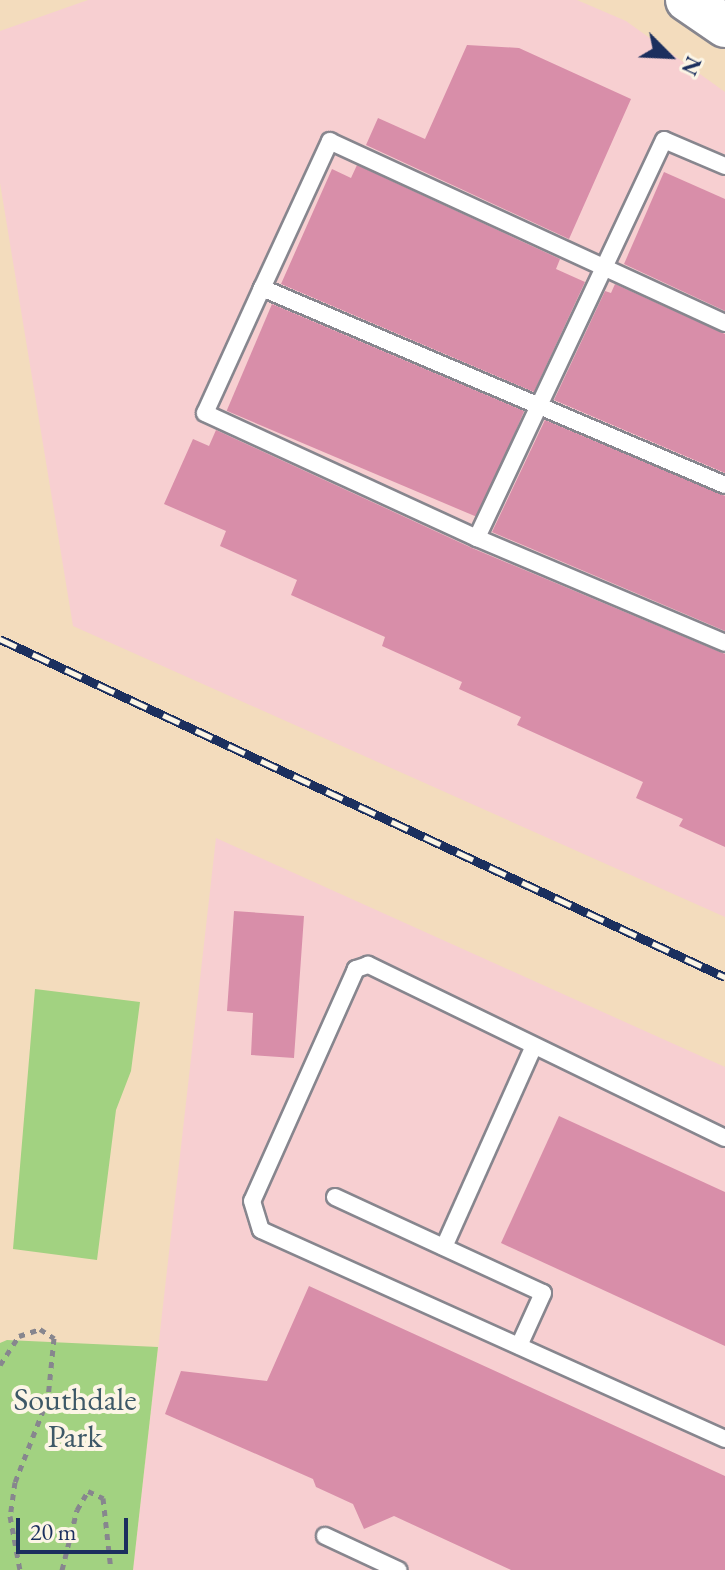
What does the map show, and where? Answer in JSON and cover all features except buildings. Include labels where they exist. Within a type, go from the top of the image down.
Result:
[{"type":"street","points":[[687,0],[725,26]]},
{"type":"lane","points":[[477,538],[664,140],[725,166]]},
{"type":"lane","points":[[725,323],[330,141],[205,413],[477,538],[725,643]]},
{"type":"lane","points":[[262,288],[725,485]]},
{"type":"lane","points":[[725,1138],[368,965],[356,969],[252,1201],[261,1230],[725,1439]]},
{"type":"lane","points":[[444,1247],[534,1046]]},
{"type":"lane","points":[[335,1197],[543,1293],[519,1346]]},
{"type":"lane","points":[[325,1536],[398,1570]]},
{"type":"path","points":[[0,1365],[19,1336],[40,1329],[54,1338],[48,1398],[13,1493],[10,1516],[20,1570]]},
{"type":"path","points":[[62,1570],[77,1510],[88,1491],[103,1498],[111,1570]]},
{"type":"shaded area","points":[[88,0],[577,0],[626,21],[725,92],[725,917],[73,626],[0,183],[0,31]]},
{"type":"shaded area","points":[[216,838],[725,1067],[725,1570],[133,1570]]},
{"type":"green space","points":[[35,989],[140,1002],[131,1071],[116,1110],[97,1260],[13,1249]]},
{"type":"green space","name":"Southdale Park","points":[[7,1340],[158,1347],[133,1570],[0,1570],[0,1343]]},
{"type":"railway","points":[[0,639],[725,977]]}]
